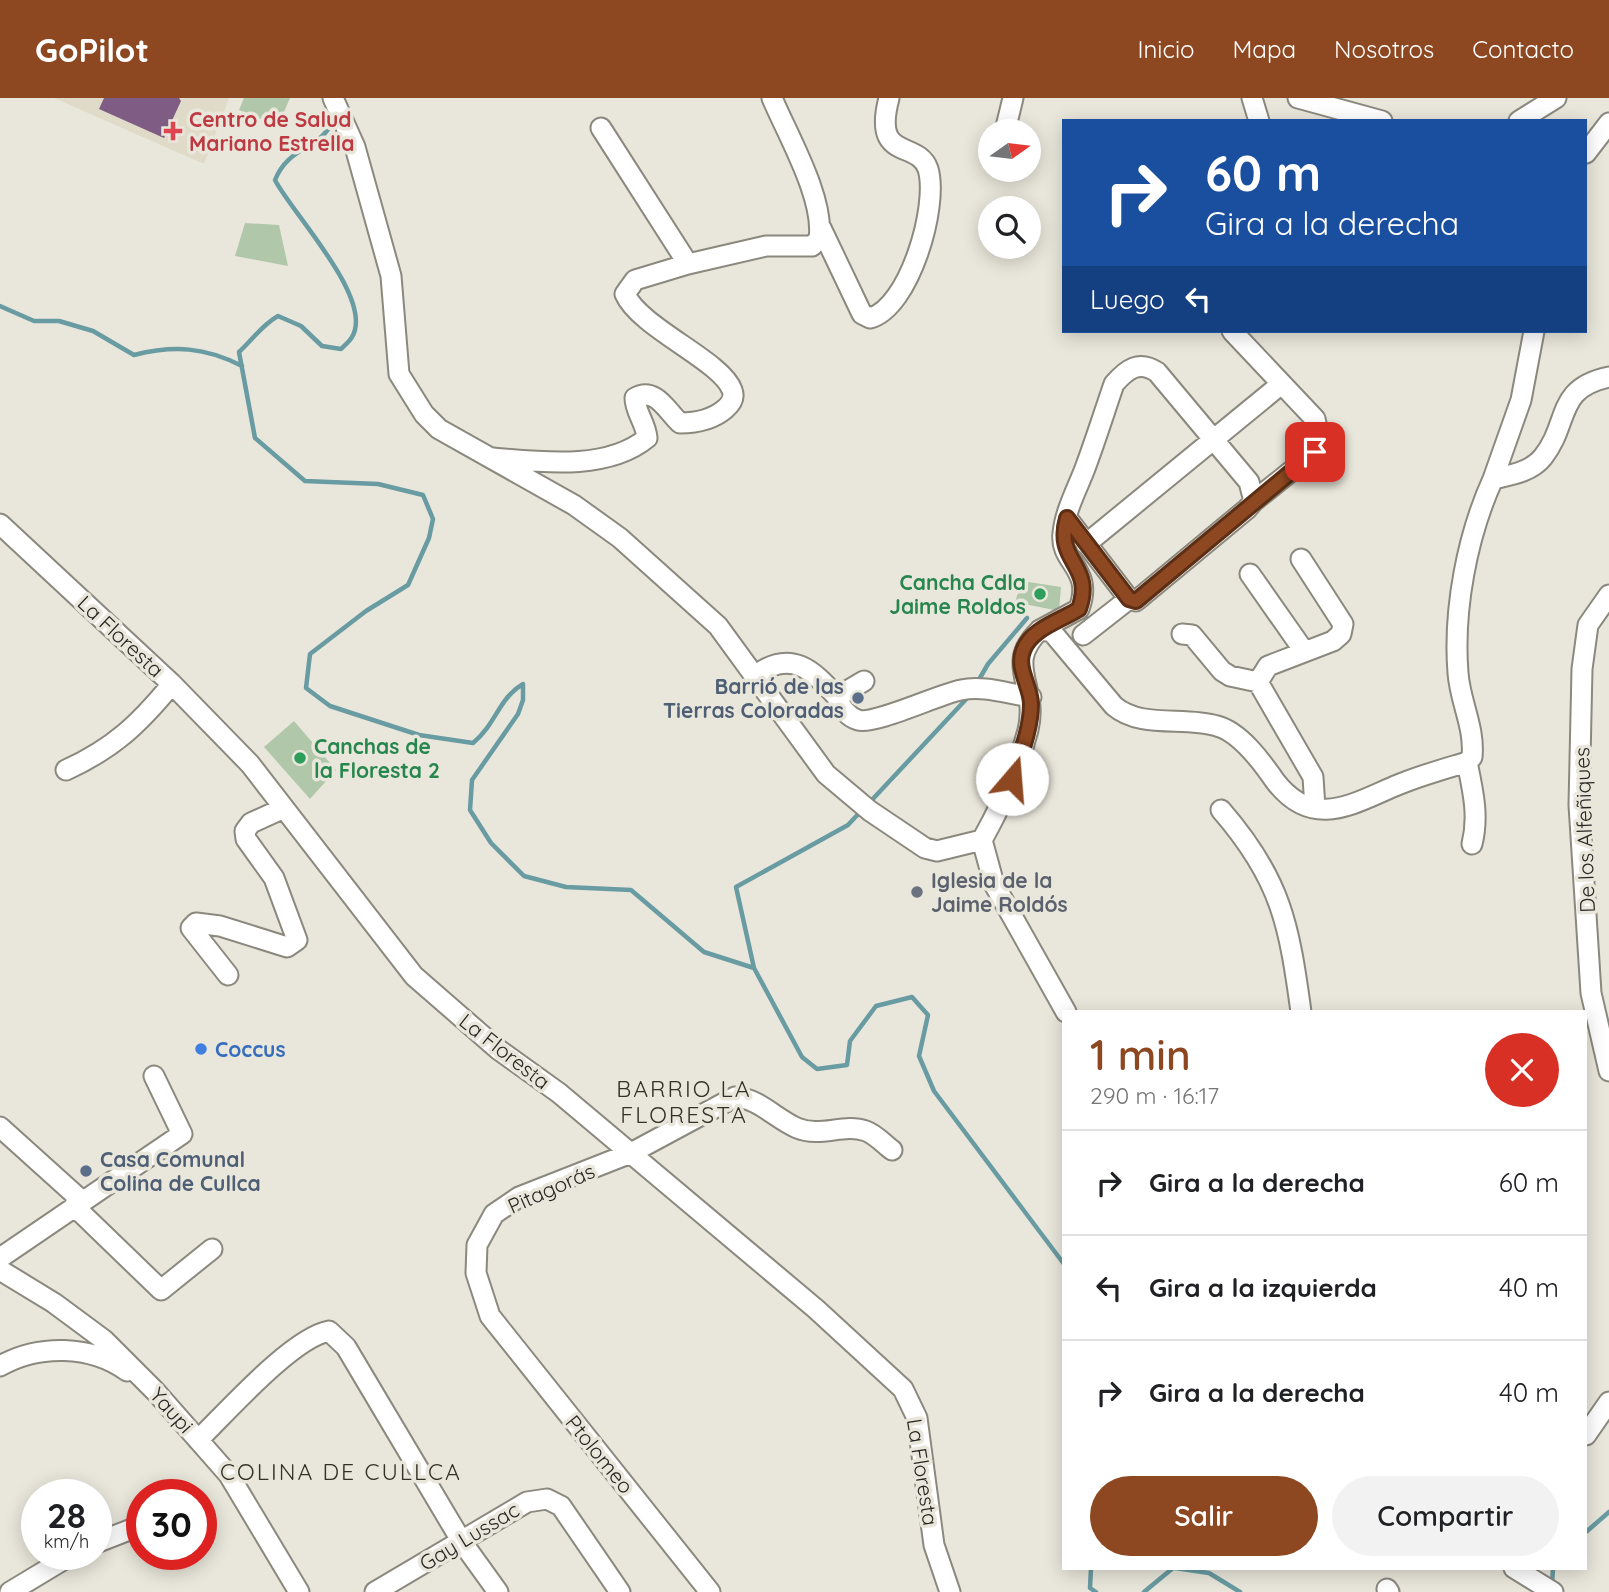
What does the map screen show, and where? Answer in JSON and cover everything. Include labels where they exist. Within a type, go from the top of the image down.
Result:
[{"type":"street","points":[[333,98],[347,127],[373,203],[391,276],[399,374],[424,414],[439,429],[603,524],[719,626],[826,774],[865,807],[925,848],[937,850],[962,847],[982,840]]},
{"type":"street","points":[[772,98],[809,184],[821,228],[862,314],[870,318],[878,316],[890,307],[910,271],[926,228],[930,203],[928,170],[923,162],[901,150],[888,138],[885,124],[889,98]]},
{"type":"street","points":[[1008,119],[1013,98]]},
{"type":"street","points":[[1252,98],[1258,119]]},
{"type":"street","points":[[1298,98],[1359,106],[1379,119]]},
{"type":"street","points":[[1522,119],[1556,98]]},
{"type":"street","points":[[1587,152],[1609,123]]},
{"type":"street","points":[[601,128],[688,264]]},
{"type":"street","points":[[489,457],[541,462],[569,461],[625,450],[647,438],[635,398],[648,393],[656,397],[680,423],[709,419],[724,410],[733,397],[731,387],[718,373],[629,302],[625,294],[635,280],[688,264],[766,247],[812,246],[820,240],[821,228]]},
{"type":"street","points":[[1067,518],[1129,599],[1136,601],[1315,452],[1319,436],[1315,419],[1234,333]]},
{"type":"street","points":[[1040,630],[1052,632],[1125,716],[1186,720],[1220,726],[1245,745],[1284,792],[1315,808],[1338,810],[1411,779],[1467,762],[1472,757],[1474,744],[1458,675],[1457,649],[1465,565],[1476,516],[1493,479],[1521,400],[1534,333]]},
{"type":"street","points":[[1065,1010],[994,884],[982,840],[1012,779],[1028,729],[1031,697],[1021,663],[1023,650],[1040,630],[1079,609],[1083,600],[1085,587],[1082,576],[1066,552],[1062,536],[1114,384],[1124,372],[1136,366],[1147,366],[1157,372],[1211,441],[1249,482],[1254,501]]},
{"type":"street","points":[[1493,479],[1520,473],[1544,457],[1575,391],[1592,380],[1609,377]]},
{"type":"street","points":[[1086,544],[1274,390]]},
{"type":"street","name":"La Floresta","points":[[0,524],[172,684],[250,764],[414,976],[499,1050],[559,1093],[816,1309],[903,1389],[917,1418],[934,1545],[950,1592]]},
{"type":"street","points":[[1258,682],[1268,666],[1333,641],[1341,634],[1343,624],[1301,559]]},
{"type":"street","points":[[1250,575],[1304,650]]},
{"type":"street","name":"De los Alfeñiques","points":[[1609,595],[1588,625],[1586,636],[1582,669],[1579,805],[1591,993],[1609,1070]]},
{"type":"street","points":[[1083,635],[1129,599]]},
{"type":"street","points":[[1182,634],[1192,635],[1230,676],[1258,682],[1313,777],[1315,808]]},
{"type":"street","points":[[756,675],[769,665],[804,666],[836,697],[847,713],[858,720],[866,720],[962,689],[988,689],[1031,697]]},
{"type":"street","points":[[836,697],[864,681]]},
{"type":"street","points":[[66,770],[103,753],[146,715],[172,684]]},
{"type":"street","points":[[1467,762],[1477,825],[1472,844]]},
{"type":"street","points":[[228,975],[195,936],[191,928],[196,923],[220,926],[287,947],[297,940],[274,878],[246,839],[245,831],[251,823],[284,808]]},
{"type":"street","points":[[1221,810],[1247,839],[1282,907],[1291,935],[1301,1010]]},
{"type":"street","points":[[0,1258],[181,1134],[154,1076]]},
{"type":"street","name":"Pitagorás","points":[[491,1316],[476,1273],[477,1245],[494,1214],[519,1197],[631,1153],[735,1097],[754,1101],[777,1118],[815,1134],[857,1129],[869,1132],[892,1150]]},
{"type":"street","points":[[0,1127],[161,1290],[212,1249]]},
{"type":"street","name":"Yaupi","points":[[0,1270],[54,1303],[103,1340],[156,1392],[229,1475],[299,1592]]},
{"type":"street","name":"Ptolomeo","points":[[491,1316],[710,1592]]},
{"type":"street","points":[[198,1440],[283,1357],[320,1332],[329,1331],[346,1347],[463,1542],[498,1592]]},
{"type":"street","points":[[0,1366],[29,1353],[69,1349],[115,1362],[156,1392]]},
{"type":"street","points":[[1587,1434],[1609,1402]]},
{"type":"street","name":"Gay Lussac","points":[[375,1592],[527,1502],[547,1499],[561,1506],[620,1592]]},
{"type":"street","points":[[0,1581],[10,1592],[46,1570]]},
{"type":"shaded area","name":"Centro de Salud Mariano Estrella","points":[[54,98],[229,98],[204,164]]},
{"type":"green space","points":[[244,98],[290,98],[278,126],[239,110]]},
{"type":"green space","points":[[245,223],[279,225],[288,266],[235,256]]},
{"type":"green space","name":"Cancha Cdla Jaime Roldos","points":[[1022,581],[1061,587],[1059,611],[1015,602]]},
{"type":"green space","name":"Canchas de la Floresta 2","points":[[294,721],[336,770],[310,799],[264,747]]},
{"type":"building","points":[[104,98],[179,98],[181,101],[164,138],[99,109]]},
{"type":"waterway","points":[[335,118],[321,137],[288,160],[275,180],[342,279],[352,301],[356,321],[352,337],[341,349],[322,346],[301,326],[278,316],[239,352],[255,438],[305,481],[378,484],[423,495],[433,519],[429,538],[408,585],[366,611],[310,654],[306,688],[330,706],[419,735],[473,743],[508,697],[523,684],[523,700],[518,714],[472,780],[470,810],[491,843],[524,876],[566,887],[631,890],[704,952],[754,968]]},
{"type":"waterway","points":[[0,306],[34,321],[59,321],[93,331],[134,355],[163,350],[189,350],[215,355],[242,366]]},
{"type":"waterway","points":[[977,683],[988,664],[1027,618]]},
{"type":"waterway","points":[[870,802],[971,694]]},
{"type":"waterway","points":[[861,811],[848,825],[736,887],[754,968],[802,1057],[817,1069],[847,1065],[850,1041],[876,1006],[912,997],[928,1015],[919,1056],[934,1091],[1062,1261]]},
{"type":"waterway","points":[[1587,1531],[1609,1512]]},
{"type":"waterway","points":[[1091,1570],[1090,1588],[1096,1592]]},
{"type":"waterway","points":[[1144,1592],[1171,1570]]},
{"type":"waterway","points":[[1189,1570],[1209,1573],[1240,1592]]},
{"type":"waterway","points":[[1552,1585],[1553,1570]]},
{"type":"place","name":"Centro de Salud Mariano Estrella","points":[[173,131]]},
{"type":"place","name":"Cancha Cdla Jaime Roldos","points":[[1040,594]]},
{"type":"place","name":"Barrió de las Tierras Coloradas","points":[[858,698]]},
{"type":"place","name":"Canchas de la Floresta 2","points":[[300,758]]},
{"type":"place","name":"Iglesia de la Jaime Roldós","points":[[917,892]]},
{"type":"place","name":"Coccus","points":[[201,1049]]},
{"type":"place","name":"Casa Comunal Colina de Cullca","points":[[86,1171]]},
{"type":"district","name":"BARRIO LA FLORESTA","points":[[684,1101]]},
{"type":"district","name":"COLINA DE CULLCA","points":[[341,1471]]},
{"type":"route","points":[[1012,779],[1028,729],[1031,708],[1031,697],[1021,663],[1023,650],[1040,630],[1079,609],[1083,600],[1085,587],[1082,576],[1066,552],[1062,536],[1067,518],[1129,599],[1136,601],[1315,452]]}]
